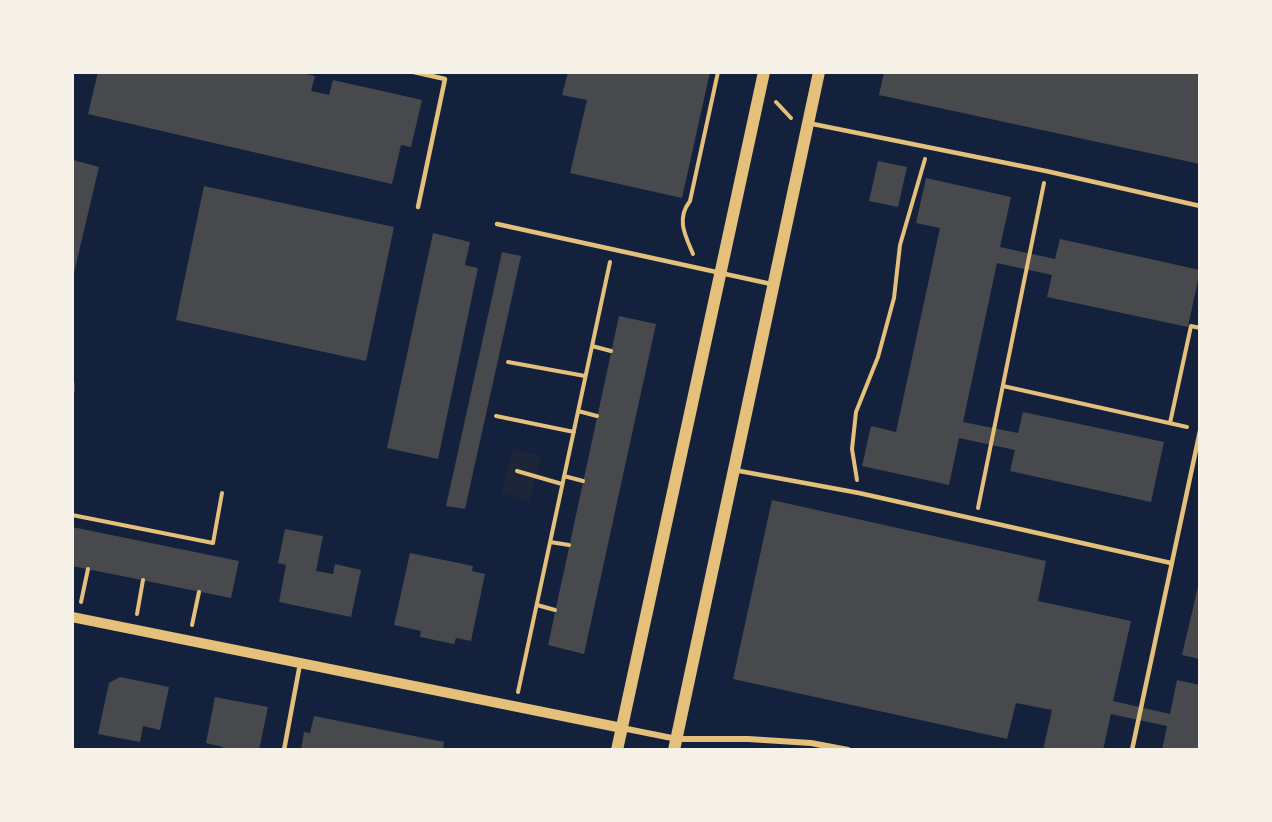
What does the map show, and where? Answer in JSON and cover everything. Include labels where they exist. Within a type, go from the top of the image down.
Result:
[{"type":"main road","points":[[617,750],[764,72]]},
{"type":"main road","points":[[676,744],[819,72]]},
{"type":"street","points":[[75,617],[622,728],[676,744],[748,739],[811,743],[848,750]]},
{"type":"lane","points":[[414,72],[445,79],[418,207]]},
{"type":"lane","points":[[807,129],[928,147],[1200,206]]},
{"type":"lane","points":[[497,224],[774,284]]},
{"type":"lane","points":[[72,383],[72,392]]},
{"type":"lane","points":[[1132,750],[1200,431]]},
{"type":"lane","points":[[734,470],[859,493],[1172,563]]},
{"type":"lane","points":[[284,750],[300,663]]},
{"type":"path","points":[[700,268],[681,226],[685,207],[690,201],[718,72]]},
{"type":"path","points":[[761,86],[807,129]]},
{"type":"path","points":[[859,493],[852,449],[856,412],[878,357],[894,298],[900,245],[928,147]]},
{"type":"path","points":[[976,519],[1047,171]]},
{"type":"path","points":[[515,707],[612,249]]},
{"type":"path","points":[[1170,423],[1191,326],[1200,328]]},
{"type":"path","points":[[592,346],[611,351]]},
{"type":"path","points":[[508,362],[585,376]]},
{"type":"path","points":[[1003,386],[1190,428]]},
{"type":"path","points":[[578,411],[597,416]]},
{"type":"path","points":[[496,416],[574,432]]},
{"type":"path","points":[[517,471],[562,484]]},
{"type":"path","points":[[564,476],[583,480]]},
{"type":"path","points":[[72,515],[213,543],[222,493]]},
{"type":"path","points":[[550,542],[569,545]]},
{"type":"path","points":[[75,617],[87,569]]},
{"type":"path","points":[[133,629],[143,580]]},
{"type":"path","points":[[189,640],[199,592]]},
{"type":"path","points":[[537,605],[555,610]]},
{"type":"shaded area","points":[[513,448],[541,456],[529,501],[501,493]]},
{"type":"building","points":[[98,72],[216,72],[226,74],[227,72],[296,72],[315,76],[311,91],[329,95],[333,80],[422,100],[411,147],[401,145],[392,184],[88,114]]},
{"type":"building","points":[[568,72],[710,72],[682,198],[570,173],[587,100],[562,95]]},
{"type":"building","points":[[884,72],[1200,72],[1200,164],[879,95]]},
{"type":"building","points":[[73,160],[99,167],[73,277],[72,166]]},
{"type":"building","points":[[878,161],[907,167],[898,207],[869,201]]},
{"type":"building","points":[[926,178],[1011,197],[1000,247],[1055,259],[1060,239],[1200,270],[1188,327],[1047,297],[1052,275],[997,263],[963,422],[1018,433],[1023,412],[1164,442],[1151,502],[1010,471],[1015,450],[959,438],[949,485],[862,466],[871,426],[896,432],[940,228],[916,223]]},
{"type":"building","points":[[204,186],[394,227],[366,361],[176,320]]},
{"type":"building","points":[[433,233],[470,242],[465,265],[478,268],[438,459],[387,448]]},
{"type":"building","points":[[502,252],[521,256],[465,509],[446,506]]},
{"type":"building","points":[[619,316],[656,324],[584,654],[548,645]]},
{"type":"building","points":[[772,500],[1046,561],[1038,601],[1131,621],[1113,701],[1170,714],[1177,680],[1200,685],[1200,750],[1162,750],[1167,726],[1111,714],[1103,750],[1043,750],[1052,710],[1016,703],[1007,739],[733,679]]},
{"type":"building","points":[[72,527],[239,561],[231,598],[72,566]]},
{"type":"building","points":[[285,529],[323,536],[316,571],[333,574],[335,564],[361,570],[351,617],[279,602],[286,565],[278,563]]},
{"type":"building","points":[[410,553],[473,566],[472,571],[485,574],[471,641],[456,638],[454,644],[420,637],[421,631],[394,625]]},
{"type":"building","points":[[1200,578],[1200,659],[1182,655]]},
{"type":"building","points":[[120,677],[169,687],[160,730],[143,726],[140,742],[98,734],[109,683]]},
{"type":"building","points":[[215,697],[268,707],[259,750],[222,750],[223,747],[206,743]]},
{"type":"building","points":[[314,716],[444,742],[443,750],[301,750],[304,732],[310,733]]}]
